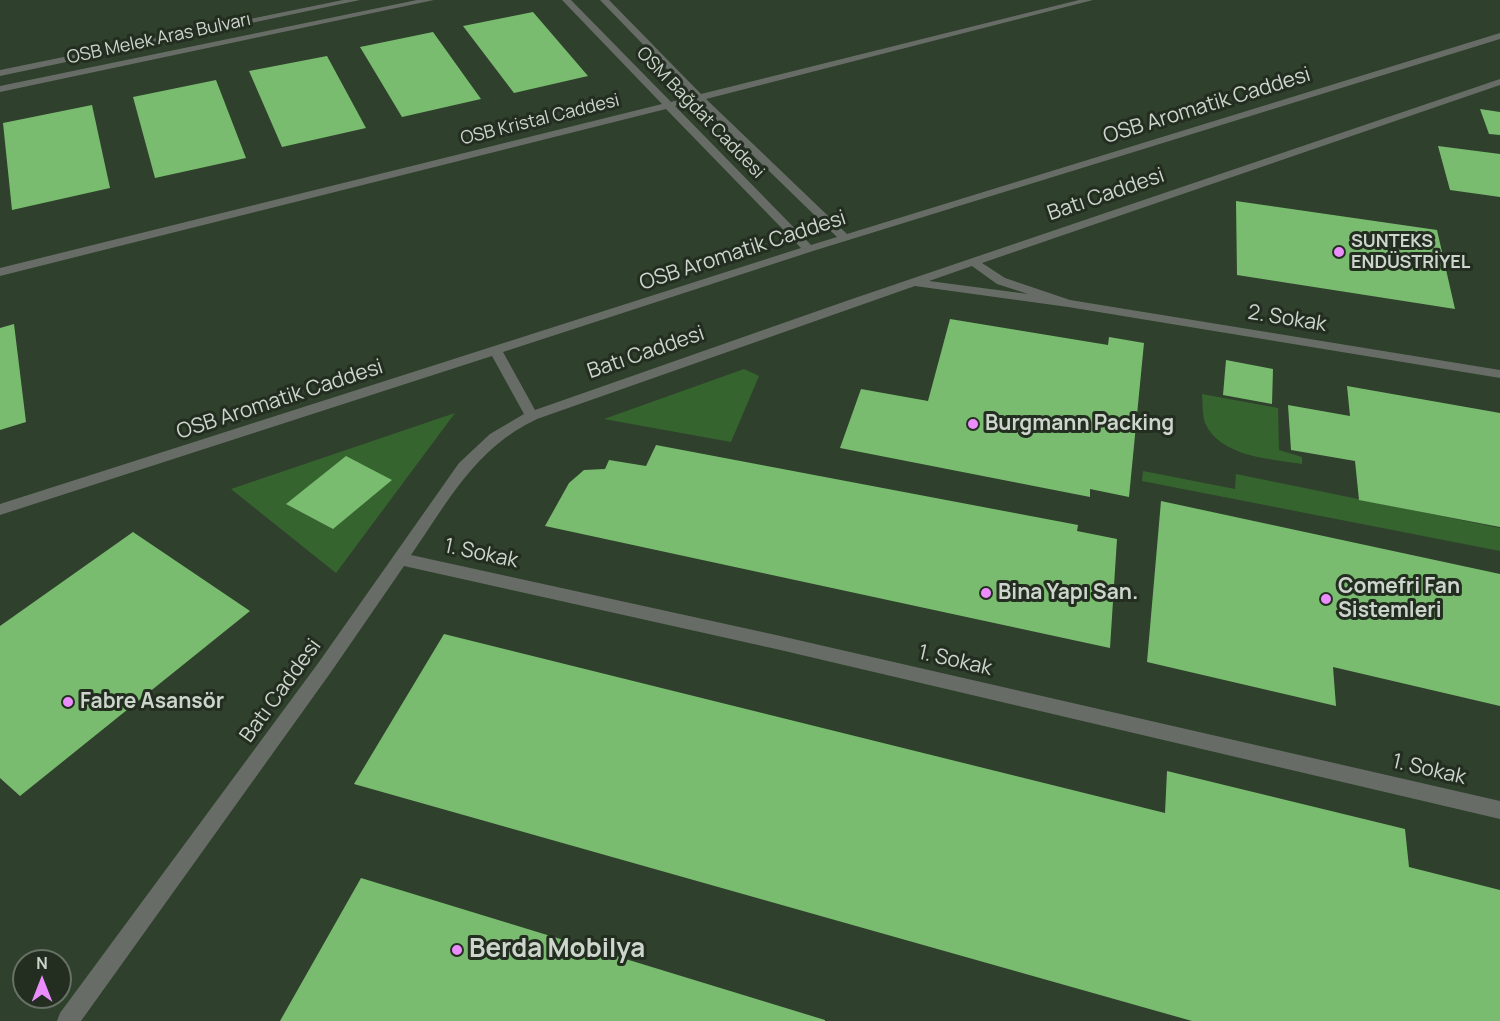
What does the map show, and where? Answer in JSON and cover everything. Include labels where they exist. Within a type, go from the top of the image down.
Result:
[{"type":"street","points":[[0,73],[356,0]]},
{"type":"street","name":"OSB Melek Aras Bulvarı","points":[[0,89],[430,0]]},
{"type":"street","name":"OSM Bağdat Caddesi","points":[[566,0],[671,105],[809,249]]},
{"type":"street","name":"OSM Bağdat Caddesi","points":[[604,0],[700,98],[845,238]]},
{"type":"street","name":"OSB Kristal Caddesi","points":[[0,272],[1089,0]]},
{"type":"street","name":"OSB Aromatik Caddesi","points":[[0,510],[496,352],[809,249],[1500,36]]},
{"type":"street","name":"Batı Caddesi","points":[[68,1021],[476,451],[500,432],[532,416],[914,282],[1500,82]]},
{"type":"street","name":"2. Sokak","points":[[973,262],[1001,281],[1068,303]]},
{"type":"street","name":"2. Sokak","points":[[914,282],[1068,303],[1500,374]]},
{"type":"street","points":[[496,352],[532,416]]},
{"type":"street","name":"1. Sokak","points":[[400,559],[787,644],[1500,810]]},
{"type":"shaded area","points":[[0,0],[1500,0],[1500,1021],[0,1021]]},
{"type":"green space","points":[[744,369],[759,376],[731,442],[604,419]]},
{"type":"green space","points":[[1202,394],[1278,408],[1279,450],[1302,457],[1302,464],[1262,458],[1234,450],[1222,443],[1205,423]]},
{"type":"green space","points":[[455,413],[336,573],[231,489]]},
{"type":"green space","points":[[1143,471],[1235,489],[1236,474],[1500,528],[1500,551],[1142,481]]},
{"type":"building","points":[[533,12],[588,76],[514,93],[463,26]]},
{"type":"building","points":[[433,32],[481,99],[402,117],[360,47]]},
{"type":"building","points":[[327,56],[366,128],[282,147],[249,71]]},
{"type":"building","points":[[216,80],[246,158],[155,178],[133,97]]},
{"type":"building","points":[[92,105],[110,188],[12,210],[3,123]]},
{"type":"building","points":[[1480,109],[1500,112],[1500,135],[1489,134]]},
{"type":"building","points":[[1438,146],[1500,154],[1500,197],[1450,190]]},
{"type":"building","name":"SUNTEKS ENDÜSTRİYEL","points":[[1236,201],[1437,230],[1455,309],[1237,275]]},
{"type":"building","name":"Burgmann Packing","points":[[950,319],[1108,345],[1109,337],[1144,343],[1129,497],[1090,489],[1090,497],[840,448],[861,389],[928,401]]},
{"type":"building","points":[[14,324],[26,422],[0,430],[0,328]]},
{"type":"building","points":[[1226,360],[1273,369],[1272,404],[1223,395]]},
{"type":"building","points":[[1347,386],[1500,413],[1500,527],[1359,500],[1355,461],[1291,450],[1288,405],[1350,416]]},
{"type":"building","name":"Bina Yapı San.","points":[[656,445],[1078,525],[1077,531],[1117,539],[1110,648],[545,526],[569,483],[584,470],[605,469],[609,460],[646,466]]},
{"type":"building","points":[[346,456],[392,480],[333,529],[286,504]]},
{"type":"building","name":"Comefri Fan Sistemleri","points":[[1161,501],[1500,574],[1500,706],[1333,667],[1336,706],[1147,662]]},
{"type":"building","name":"Fabre Asansör","points":[[133,532],[250,611],[20,796],[0,778],[0,626]]},
{"type":"building","points":[[444,634],[1165,813],[1167,771],[1405,829],[1409,867],[1500,890],[1500,1021],[1192,1021],[354,784]]},
{"type":"building","name":"Berda Mobilya","points":[[361,878],[825,1020],[825,1021],[280,1021]]},
{"type":"place","name":"SUNTEKS ENDÜSTRİYEL","points":[[1339,252]]},
{"type":"place","name":"Burgmann Packing","points":[[973,424]]},
{"type":"place","name":"Bina Yapı San.","points":[[986,593]]},
{"type":"place","name":"Comefri Fan Sistemleri","points":[[1326,599]]},
{"type":"place","name":"Fabre Asansör","points":[[68,702]]},
{"type":"place","name":"Berda Mobilya","points":[[457,950]]}]
